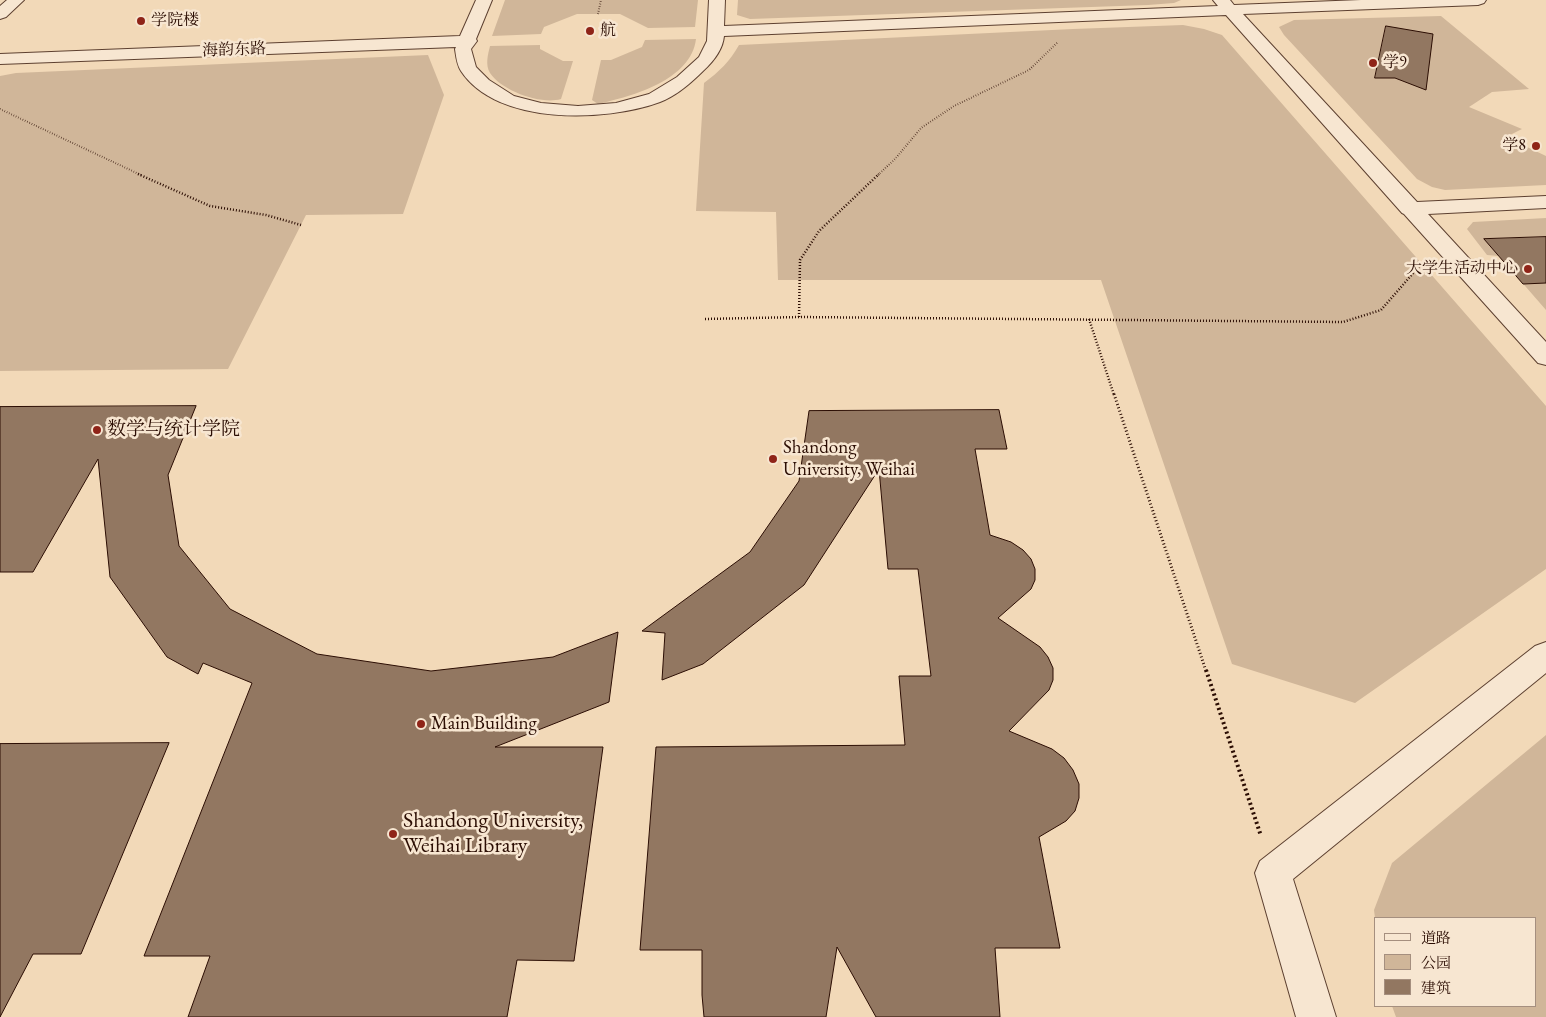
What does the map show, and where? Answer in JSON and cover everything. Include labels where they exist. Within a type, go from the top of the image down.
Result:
[{"type":"lane","points":[[0,14],[16,0]]},
{"type":"lane","points":[[484,0],[464,49],[468,69],[483,84],[508,100],[541,108],[578,112],[616,108],[655,98],[683,80],[706,59],[715,42],[718,0]]},
{"type":"lane","points":[[716,31],[1074,16],[1225,5],[1478,0]]},
{"type":"lane","points":[[1225,5],[1546,358]]},
{"type":"lane","name":"海韵东路","points":[[0,59],[469,40]]},
{"type":"lane","points":[[1409,208],[1546,202]]},
{"type":"lane","points":[[1316,1017],[1273,874],[1546,654]]},
{"type":"path","points":[[598,14],[601,0]]},
{"type":"path","points":[[799,317],[800,260],[819,231],[895,159],[921,128],[954,106],[1029,70],[1073,28],[1074,16]]},
{"type":"path","points":[[0,109],[82,149],[210,206],[266,215],[301,224]]},
{"type":"path","points":[[705,320],[799,317],[1343,322],[1381,310],[1440,242]]},
{"type":"path","points":[[1089,319],[1273,874]]},
{"type":"green space","points":[[505,0],[698,0],[695,27],[648,28],[620,14],[577,14],[544,27],[541,34],[492,36]]},
{"type":"green space","points":[[738,0],[1181,0],[1174,3],[1148,5],[750,19],[737,15]]},
{"type":"green space","points":[[1441,16],[1529,89],[1492,92],[1469,107],[1522,129],[1506,137],[1546,156],[1546,185],[1445,190],[1432,187],[1417,179],[1284,35],[1279,27],[1294,20]]},
{"type":"green space","points":[[1183,25],[1222,35],[1546,406],[1546,569],[1355,703],[1232,664],[1101,280],[778,280],[776,212],[696,211],[704,83],[724,66],[739,45]]},
{"type":"green space","points":[[696,39],[692,53],[684,65],[658,84],[612,101],[598,104],[592,100],[601,60],[611,60],[642,47],[645,40]]},
{"type":"green space","points":[[540,45],[540,49],[563,61],[573,61],[561,99],[543,100],[522,95],[503,86],[488,70],[487,60],[490,46]]},
{"type":"green space","points":[[428,55],[444,95],[403,214],[306,215],[228,369],[0,371],[0,76],[16,73]]},
{"type":"green space","points":[[1546,218],[1546,310],[1499,256],[1487,255],[1467,229],[1473,222]]},
{"type":"green space","points":[[1546,735],[1546,1017],[1396,1017],[1392,1007],[1536,1007],[1536,917],[1375,917],[1374,910],[1392,863]]},
{"type":"building","points":[[1386,26],[1433,34],[1426,90],[1395,78],[1375,78]]},
{"type":"building","name":"大学生活动中心","points":[[1546,237],[1546,283],[1523,284],[1484,239]]},
{"type":"building","points":[[196,406],[168,475],[179,546],[230,609],[317,654],[431,671],[553,657],[618,632],[609,702],[495,747],[603,747],[574,961],[517,960],[507,1017],[188,1017],[210,956],[144,956],[252,683],[203,663],[198,674],[167,657],[110,577],[98,459],[33,572],[0,572],[0,407]]},
{"type":"building","points":[[999,410],[1007,449],[975,449],[990,535],[1011,542],[1023,550],[1031,559],[1035,569],[1035,580],[1031,589],[998,618],[1040,647],[1048,657],[1053,668],[1053,680],[1049,690],[1009,731],[1052,749],[1064,758],[1073,770],[1079,784],[1079,798],[1075,811],[1066,821],[1039,837],[1060,948],[995,948],[1000,1017],[876,1017],[837,947],[826,1017],[704,1017],[702,950],[640,950],[656,747],[905,745],[899,676],[931,676],[918,569],[888,569],[879,469],[804,585],[703,664],[662,680],[665,633],[642,631],[750,552],[799,481],[809,411]]},
{"type":"building","points":[[169,743],[81,954],[33,954],[0,1017],[0,744]]},
{"type":"place","name":"学院楼","points":[[141,21]]},
{"type":"place","name":"航","points":[[590,31]]},
{"type":"place","name":"学9","points":[[1373,63]]},
{"type":"place","name":"学8","points":[[1536,146]]},
{"type":"place","name":"大学生活动中心","points":[[1528,269]]},
{"type":"place","name":"数学与统计学院","points":[[97,430]]},
{"type":"place","name":"Shandong University, Weihai","points":[[773,459]]},
{"type":"place","name":"Main Building","points":[[421,724]]},
{"type":"place","name":"Shandong University, Weihai Library","points":[[393,834]]}]
